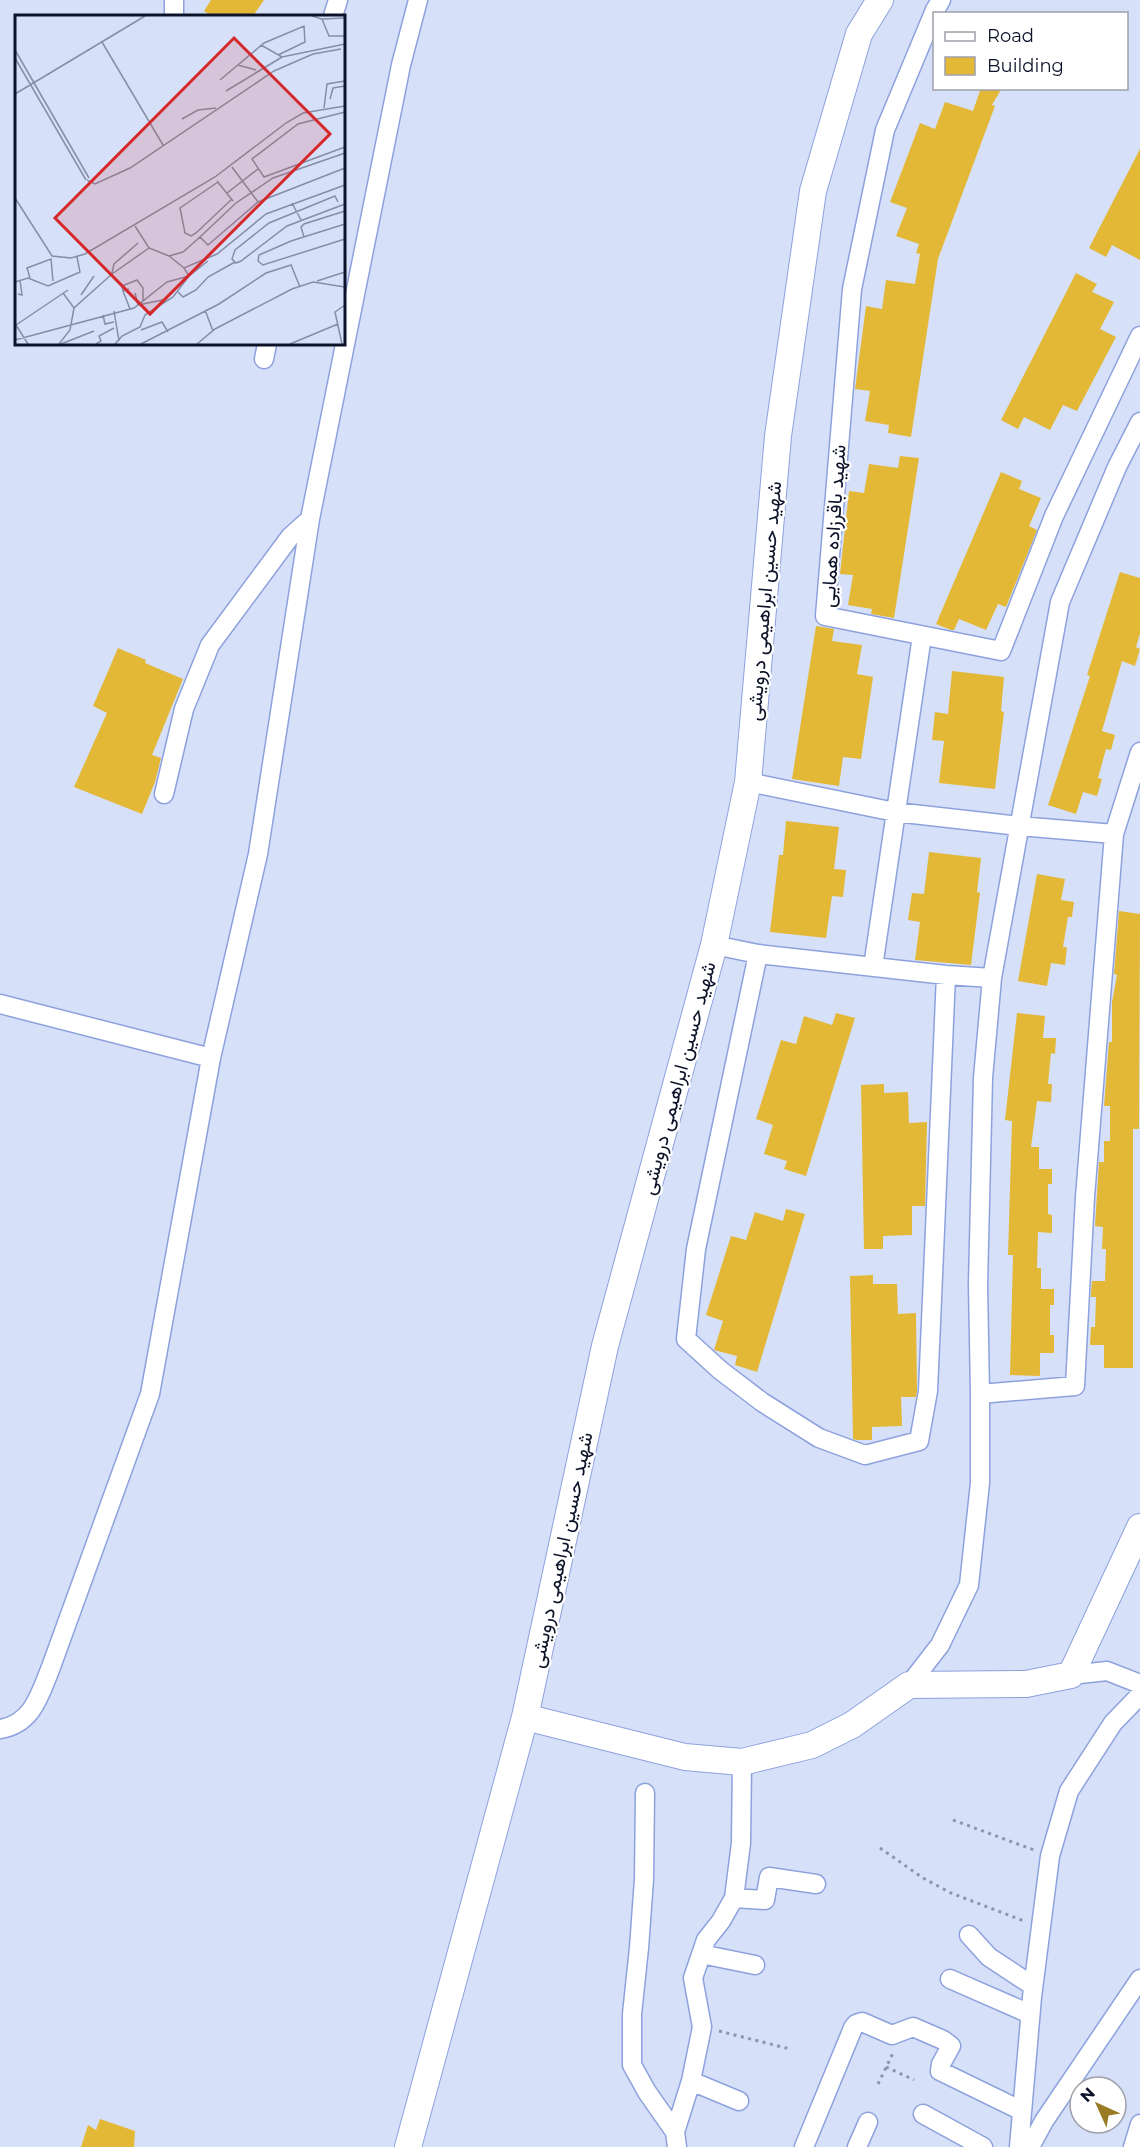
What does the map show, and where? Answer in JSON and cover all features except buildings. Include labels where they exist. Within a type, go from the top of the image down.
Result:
[{"type":"street","points":[[333,15],[338,0]]},
{"type":"street","points":[[345,344],[401,65],[418,0]]},
{"type":"street","name":"شهید حسین ابراهیمی درویشی","points":[[408,2147],[525,1717],[605,1346],[714,945],[748,782],[778,436],[813,191],[859,34],[880,0]]},
{"type":"street","name":"شهید باقرزاده همایی","points":[[933,12],[885,130],[852,289],[825,616],[1001,651],[1054,516],[1140,336]]},
{"type":"street","points":[[0,1729],[8,1728],[25,1719],[36,1704],[150,1394],[211,1058],[258,854],[310,519],[345,345]]},
{"type":"street","points":[[525,1717],[685,1757],[742,1762],[812,1745],[852,1725],[909,1685],[940,1645],[969,1585],[980,1483],[978,1284],[983,1078],[992,978],[1060,602],[1117,467],[1140,422]]},
{"type":"street","points":[[164,794],[184,710],[210,645],[290,537],[310,519]]},
{"type":"street","points":[[873,967],[922,636]]},
{"type":"street","points":[[980,1394],[1075,1386],[1084,1197],[1114,834],[1140,752]]},
{"type":"street","points":[[748,782],[895,812],[1114,834]]},
{"type":"street","points":[[714,945],[758,954],[992,978]]},
{"type":"street","points":[[758,954],[696,1249],[686,1339],[720,1370],[762,1402],[819,1438],[865,1455],[919,1441],[928,1391],[946,975]]},
{"type":"street","points":[[0,1004],[211,1058]]},
{"type":"street","points":[[1071,1675],[1140,1527]]},
{"type":"street","points":[[909,1685],[1026,1684],[1107,1671],[1140,1684]]},
{"type":"street","points":[[1019,2147],[1030,2014],[1050,1856],[1069,1791],[1113,1723],[1140,1695]]},
{"type":"street","points":[[680,2143],[702,2027],[693,1978],[706,1941],[734,1898],[741,1843],[742,1762]]},
{"type":"street","points":[[645,1793],[644,1879],[632,2014],[632,2065],[680,2143]]},
{"type":"street","points":[[734,1898],[765,1900],[769,1877],[816,1884]]},
{"type":"street","points":[[969,1935],[989,1957],[1033,1986]]},
{"type":"street","points":[[701,1954],[755,1965]]},
{"type":"street","points":[[1029,2147],[1140,1978]]},
{"type":"street","points":[[950,1979],[1030,2014]]},
{"type":"street","points":[[804,2147],[856,2024],[862,2022],[892,2035],[918,2028],[949,2044],[950,2049],[941,2064],[940,2071],[1022,2111]]},
{"type":"street","points":[[691,2081],[739,2101]]},
{"type":"street","points":[[923,2114],[983,2147]]},
{"type":"street","points":[[856,2147],[868,2122]]},
{"type":"street","points":[[1133,2147],[1140,2124]]},
{"type":"path","points":[[952,1820],[1050,1856]]},
{"type":"path","points":[[880,1848],[923,1878],[951,1893],[1040,1927]]},
{"type":"path","points":[[702,2027],[790,2049]]},
{"type":"path","points":[[878,2084],[903,2032]]},
{"type":"path","points":[[886,2067],[914,2080]]}]
